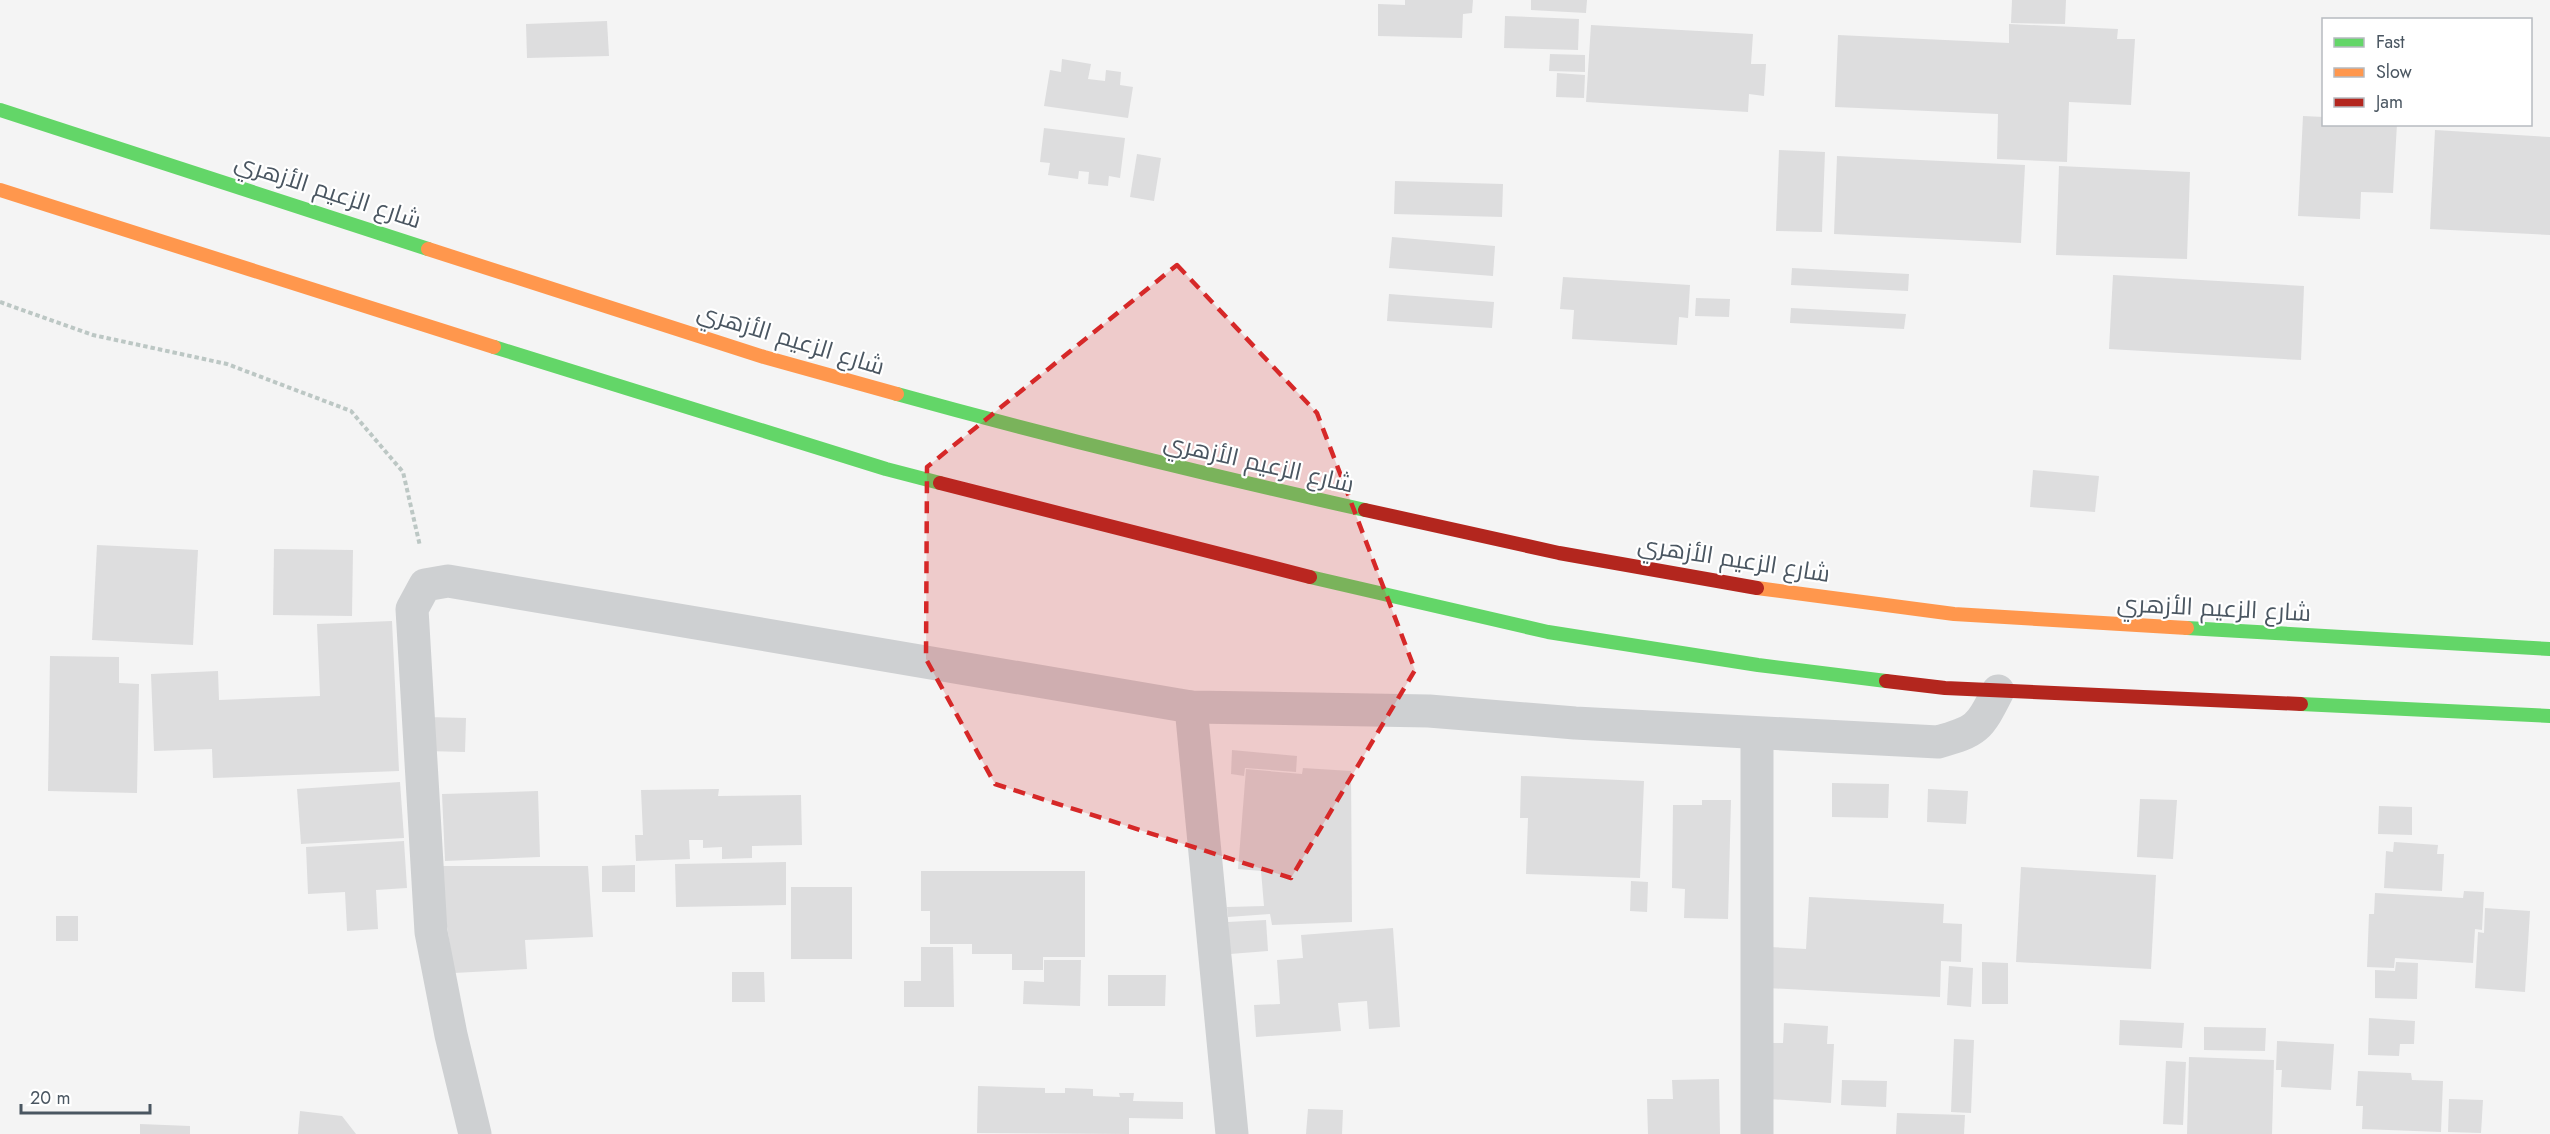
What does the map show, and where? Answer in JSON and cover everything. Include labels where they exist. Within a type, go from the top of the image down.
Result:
[{"type":"main road","name":"شارع الزعيم الأزهري","points":[[0,110],[764,357],[1057,438],[1559,553],[1758,588],[1954,614],[2228,632],[2550,649]]},
{"type":"main road","points":[[0,190],[433,329],[852,459],[1035,508],[1194,546],[1362,590],[1548,632],[1758,665],[1945,688],[2550,716]]},
{"type":"street","points":[[475,1134],[451,1035],[431,932],[412,609],[425,585],[448,581],[1191,707],[1429,711],[1575,723],[1938,742],[1969,734],[1984,718],[1998,691]]},
{"type":"street","points":[[1191,707],[1232,1134]]},
{"type":"street","points":[[1757,1134],[1758,734]]},
{"type":"path","points":[[0,302],[93,335],[227,364],[351,411],[403,472],[419,535],[425,585]]},
{"type":"highlighted area","points":[[1177,265],[1317,413],[1415,670],[1291,878],[995,784],[926,659],[927,467]]},
{"type":"building","points":[[1405,0],[1473,0],[1472,13],[1463,14],[1462,38],[1378,36],[1378,4],[1405,5]]},
{"type":"building","points":[[1531,0],[1587,0],[1586,13],[1531,10]]},
{"type":"building","points":[[2012,0],[2066,0],[2065,24],[2011,23]]},
{"type":"building","points":[[1505,16],[1579,19],[1578,50],[1504,48]]},
{"type":"building","points":[[607,21],[609,56],[527,58],[526,24]]},
{"type":"building","points":[[2009,24],[2118,29],[2117,39],[2135,39],[2131,105],[2069,102],[2067,162],[1997,159],[1998,114],[1835,107],[1838,35],[2009,43]]},
{"type":"building","points":[[1591,25],[1753,34],[1751,64],[1766,64],[1764,96],[1749,94],[1748,112],[1586,102]]},
{"type":"building","points":[[1550,54],[1585,55],[1585,72],[1549,71]]},
{"type":"building","points":[[1062,59],[1091,64],[1088,79],[1105,81],[1106,70],[1121,72],[1120,85],[1133,87],[1128,118],[1044,106],[1050,70],[1061,72]]},
{"type":"building","points":[[1557,73],[1585,75],[1584,98],[1556,97]]},
{"type":"building","points":[[2303,116],[2322,117],[2322,126],[2397,126],[2393,193],[2361,192],[2360,219],[2298,216]]},
{"type":"building","points":[[1044,128],[1125,138],[1120,178],[1109,176],[1108,186],[1088,184],[1089,172],[1079,171],[1078,179],[1048,175],[1050,163],[1040,162]]},
{"type":"building","points":[[2435,130],[2550,137],[2550,235],[2430,229]]},
{"type":"building","points":[[1779,150],[1825,152],[1822,232],[1776,231]]},
{"type":"building","points":[[1137,154],[1161,158],[1154,201],[1130,197]]},
{"type":"building","points":[[1837,156],[2025,165],[2021,243],[1834,234]]},
{"type":"building","points":[[2059,166],[2190,172],[2187,259],[2056,255]]},
{"type":"building","points":[[1395,181],[1503,184],[1502,217],[1394,214]]},
{"type":"building","points":[[1392,237],[1495,246],[1493,276],[1389,268]]},
{"type":"building","points":[[1792,268],[1909,274],[1908,291],[1791,285]]},
{"type":"building","points":[[2113,275],[2304,286],[2301,360],[2109,349]]},
{"type":"building","points":[[1563,277],[1690,285],[1688,318],[1679,317],[1677,345],[1572,339],[1574,310],[1560,309]]},
{"type":"building","points":[[1389,294],[1494,302],[1492,328],[1387,321]]},
{"type":"building","points":[[1696,298],[1730,299],[1729,317],[1695,316]]},
{"type":"building","points":[[1791,308],[1906,314],[1904,329],[1790,323]]},
{"type":"building","points":[[2033,470],[2099,476],[2095,512],[2030,507]]},
{"type":"building","points":[[97,545],[198,550],[193,645],[92,640]]},
{"type":"building","points":[[274,549],[353,550],[352,616],[273,615]]},
{"type":"building","points":[[392,621],[399,771],[213,778],[212,749],[154,751],[151,674],[218,671],[219,700],[320,696],[317,624]]},
{"type":"building","points":[[50,656],[119,657],[119,683],[139,684],[137,793],[48,791]]},
{"type":"building","points":[[426,717],[466,718],[465,752],[426,751]]},
{"type":"building","points":[[1232,750],[1297,756],[1296,772],[1245,768],[1244,776],[1231,774]]},
{"type":"building","points":[[1303,768],[1351,771],[1352,922],[1272,925],[1270,914],[1228,917],[1227,907],[1264,906],[1261,871],[1238,869],[1246,769],[1302,774]]},
{"type":"building","points":[[1521,776],[1644,781],[1640,878],[1526,874],[1528,818],[1520,818]]},
{"type":"building","points":[[400,782],[404,838],[301,844],[297,789]]},
{"type":"building","points":[[1832,783],[1889,784],[1888,818],[1832,817]]},
{"type":"building","points":[[719,789],[718,796],[801,795],[802,845],[752,846],[752,858],[722,859],[722,847],[703,848],[703,840],[689,840],[690,859],[636,861],[635,835],[643,835],[641,790]]},
{"type":"building","points":[[1928,789],[1968,791],[1966,824],[1927,822]]},
{"type":"building","points":[[538,791],[540,857],[445,861],[442,794]]},
{"type":"building","points":[[2140,799],[2177,800],[2173,859],[2137,857]]},
{"type":"building","points":[[1702,800],[1731,800],[1728,919],[1684,918],[1685,889],[1672,888],[1673,805],[1702,805]]},
{"type":"building","points":[[2379,806],[2412,807],[2412,835],[2378,834]]},
{"type":"building","points":[[404,841],[407,888],[376,890],[378,929],[347,931],[345,892],[308,894],[306,847]]},
{"type":"building","points":[[2394,842],[2438,845],[2437,854],[2444,854],[2442,891],[2384,888],[2386,851],[2393,852]]},
{"type":"building","points":[[786,862],[786,905],[676,907],[675,864]]},
{"type":"building","points":[[635,865],[635,892],[602,892],[602,866]]},
{"type":"building","points":[[438,866],[588,866],[593,937],[525,940],[527,969],[454,973]]},
{"type":"building","points":[[2021,867],[2156,875],[2151,969],[2016,962]]},
{"type":"building","points":[[921,871],[1085,871],[1085,957],[1043,957],[1043,970],[1012,970],[1012,954],[972,954],[972,944],[930,944],[930,911],[921,911]]},
{"type":"building","points":[[1631,881],[1648,882],[1647,912],[1630,911]]},
{"type":"building","points":[[791,887],[852,887],[852,959],[791,959]]},
{"type":"building","points":[[2464,891],[2484,892],[2482,930],[2475,929],[2473,963],[2395,958],[2394,968],[2367,967],[2369,914],[2374,914],[2375,893],[2463,898]]},
{"type":"building","points":[[1809,897],[1944,904],[1943,923],[1962,924],[1961,962],[1941,961],[1940,997],[1768,988],[1770,947],[1806,949]]},
{"type":"building","points":[[2485,908],[2530,911],[2525,992],[2475,988],[2478,932],[2484,933]]},
{"type":"building","points":[[56,916],[78,916],[78,941],[56,941]]},
{"type":"building","points":[[1266,920],[1268,951],[1230,954],[1228,922]]},
{"type":"building","points":[[1393,928],[1400,1027],[1369,1029],[1367,1001],[1338,1003],[1341,1031],[1256,1037],[1254,1005],[1280,1004],[1277,960],[1303,958],[1301,935]]},
{"type":"building","points":[[921,947],[953,947],[954,1007],[904,1007],[904,981],[921,981]]},
{"type":"building","points":[[1044,960],[1081,960],[1080,1006],[1023,1004],[1024,981],[1044,982]]},
{"type":"building","points":[[1982,962],[2008,963],[2008,1004],[1982,1004]]},
{"type":"building","points":[[2396,962],[2418,963],[2417,999],[2375,998],[2375,970],[2395,971]]},
{"type":"building","points":[[1949,966],[1973,968],[1971,1007],[1947,1005]]},
{"type":"building","points":[[732,972],[764,972],[765,1002],[732,1002]]},
{"type":"building","points":[[1108,975],[1166,975],[1165,1006],[1108,1006]]},
{"type":"building","points":[[2369,1018],[2415,1021],[2414,1044],[2400,1044],[2399,1056],[2368,1055]]},
{"type":"building","points":[[2120,1020],[2184,1023],[2182,1048],[2119,1045]]},
{"type":"building","points":[[1784,1023],[1828,1026],[1827,1044],[1834,1044],[1831,1103],[1769,1099],[1772,1043],[1783,1043]]},
{"type":"building","points":[[2204,1027],[2266,1028],[2265,1051],[2204,1050]]},
{"type":"building","points":[[1954,1039],[1974,1040],[1971,1113],[1951,1112]]},
{"type":"building","points":[[2277,1041],[2334,1044],[2331,1090],[2281,1087],[2282,1070],[2276,1070]]},
{"type":"building","points":[[2189,1057],[2274,1060],[2272,1134],[2187,1134]]},
{"type":"building","points":[[2166,1061],[2186,1062],[2183,1125],[2163,1124]]},
{"type":"building","points":[[2358,1071],[2411,1073],[2412,1080],[2443,1081],[2441,1132],[2362,1129],[2363,1106],[2356,1106]]},
{"type":"building","points":[[1719,1079],[1720,1134],[1648,1134],[1647,1099],[1673,1099],[1672,1080]]},
{"type":"building","points":[[1842,1080],[1887,1081],[1886,1107],[1841,1105]]},
{"type":"building","points":[[978,1086],[1045,1088],[1045,1093],[1065,1093],[1065,1088],[1093,1089],[1093,1096],[1120,1097],[1119,1093],[1134,1093],[1133,1101],[1183,1102],[1183,1119],[1129,1118],[1129,1134],[977,1133]]},
{"type":"building","points":[[2449,1099],[2483,1100],[2481,1133],[2448,1132]]},
{"type":"building","points":[[1308,1109],[1343,1110],[1342,1134],[1306,1134]]},
{"type":"building","points":[[300,1111],[342,1116],[356,1134],[298,1134]]},
{"type":"building","points":[[1897,1113],[1965,1115],[1964,1134],[1896,1134]]},
{"type":"building","points":[[140,1124],[190,1126],[190,1134],[140,1134]]},
{"type":"traffic: fast","points":[[0,110],[428,249]]},
{"type":"traffic: fast","points":[[494,347],[886,469],[940,483]]},
{"type":"traffic: fast","points":[[897,394],[1130,455],[1365,510]]},
{"type":"traffic: fast","points":[[1310,577],[1548,632],[1758,665],[1886,681]]},
{"type":"traffic: fast","points":[[2187,628],[2550,649]]},
{"type":"traffic: fast","points":[[2301,704],[2550,716]]},
{"type":"traffic: slow","points":[[0,190],[494,347]]},
{"type":"traffic: slow","points":[[428,249],[764,357],[897,394]]},
{"type":"traffic: slow","points":[[1757,588],[1954,614],[2187,628]]},
{"type":"traffic: jam","points":[[940,483],[1310,577]]},
{"type":"traffic: jam","points":[[1365,510],[1559,553],[1757,588]]},
{"type":"traffic: jam","points":[[1886,681],[1945,688],[2301,704]]}]
